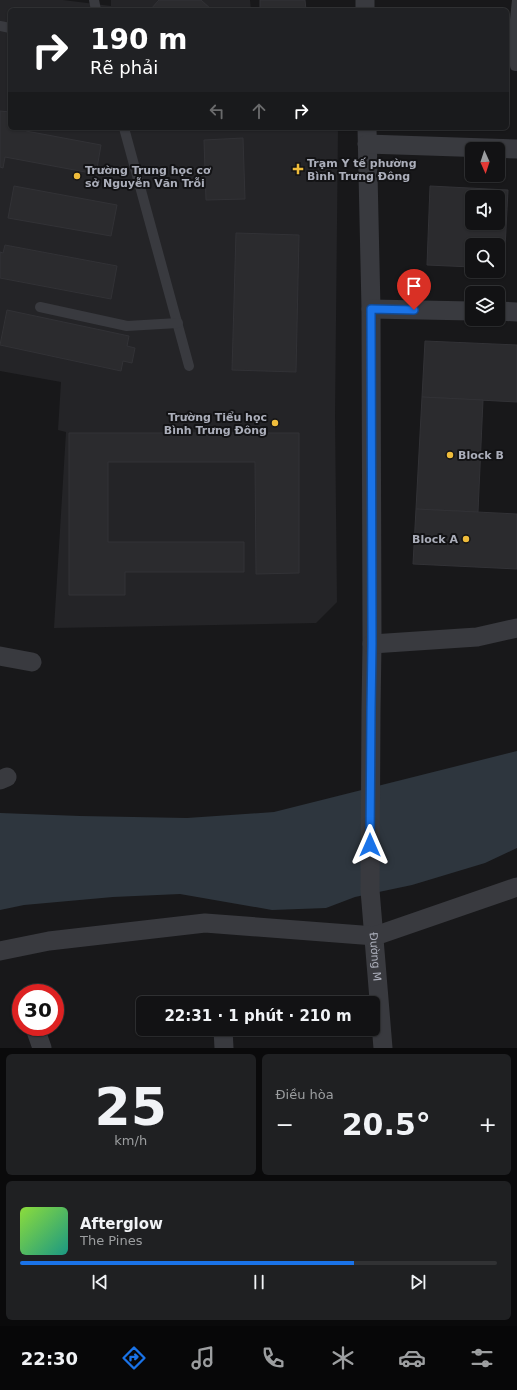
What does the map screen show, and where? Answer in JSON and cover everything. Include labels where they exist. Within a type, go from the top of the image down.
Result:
[{"type":"street","points":[[367,136],[517,149]]},
{"type":"street","name":"Đường M","points":[[367,136],[371,309],[372,644],[370,890],[375,936],[383,1048]]},
{"type":"street","points":[[371,309],[465,311]]},
{"type":"street","points":[[505,311],[517,312]]},
{"type":"street","points":[[372,644],[477,637],[517,628]]},
{"type":"street","points":[[0,656],[32,662]]},
{"type":"street","points":[[0,951],[49,941],[205,923],[375,936],[517,887]]},
{"type":"street","points":[[38,1036],[42,1048]]},
{"type":"street","points":[[223,1036],[224,1048]]},
{"type":"lane","points":[[517,0],[513,39],[515,66],[517,66]]},
{"type":"lane","points":[[125,130],[189,366]]},
{"type":"lane","points":[[40,306],[127,326],[178,323]]},
{"type":"shaded area","points":[[0,0],[63,0],[111,6],[111,0],[250,0],[251,8],[8,8],[8,130],[338,130],[335,416],[337,602],[316,623],[54,628],[66,432],[58,430],[61,382],[0,371]]},
{"type":"shaded area","points":[[517,751],[517,848],[485,863],[412,885],[355,897],[326,908],[272,910],[180,894],[113,897],[24,905],[0,910],[0,813],[187,818],[274,812]]},
{"type":"building","points":[[159,0],[201,0],[210,8],[152,8]]},
{"type":"building","points":[[260,0],[305,0],[306,8],[260,8]]},
{"type":"building","points":[[0,111],[8,112],[8,130],[26,130],[101,145],[96,174],[5,157],[3,168],[0,167]]},
{"type":"building","points":[[243,138],[245,199],[206,200],[204,140]]},
{"type":"building","points":[[14,186],[117,205],[111,236],[8,218]]},
{"type":"building","points":[[430,186],[508,190],[505,248],[505,238],[465,238],[465,267],[427,265]]},
{"type":"building","points":[[236,233],[299,235],[296,372],[232,370]]},
{"type":"building","points":[[5,245],[117,266],[111,299],[0,278],[0,252],[3,253]]},
{"type":"building","points":[[7,310],[129,336],[127,346],[135,348],[132,363],[123,361],[121,371],[0,345]]},
{"type":"building","points":[[425,341],[517,345],[517,402],[422,397]]},
{"type":"building","name":"Block B","points":[[422,397],[483,400],[478,512],[416,509]]},
{"type":"building","points":[[69,433],[299,433],[299,573],[256,574],[255,462],[108,462],[108,542],[244,542],[244,572],[125,572],[125,595],[69,595]]},
{"type":"building","name":"Block A","points":[[416,509],[517,514],[517,569],[413,564]]},
{"type":"place","name":"Trạm Y tế phường Bình Trưng Đông","points":[[298,169]]},
{"type":"place","name":"Trường Trung học cơ sở Nguyễn Văn Trỗi","points":[[77,176]]},
{"type":"place","name":"Trường Tiểu học Bình Trưng Đông","points":[[275,423]]},
{"type":"place","name":"Block B","points":[[450,455]]},
{"type":"place","name":"Block A","points":[[466,539]]},
{"type":"route","points":[[370,845],[372,644],[371,309],[414,310]]}]
